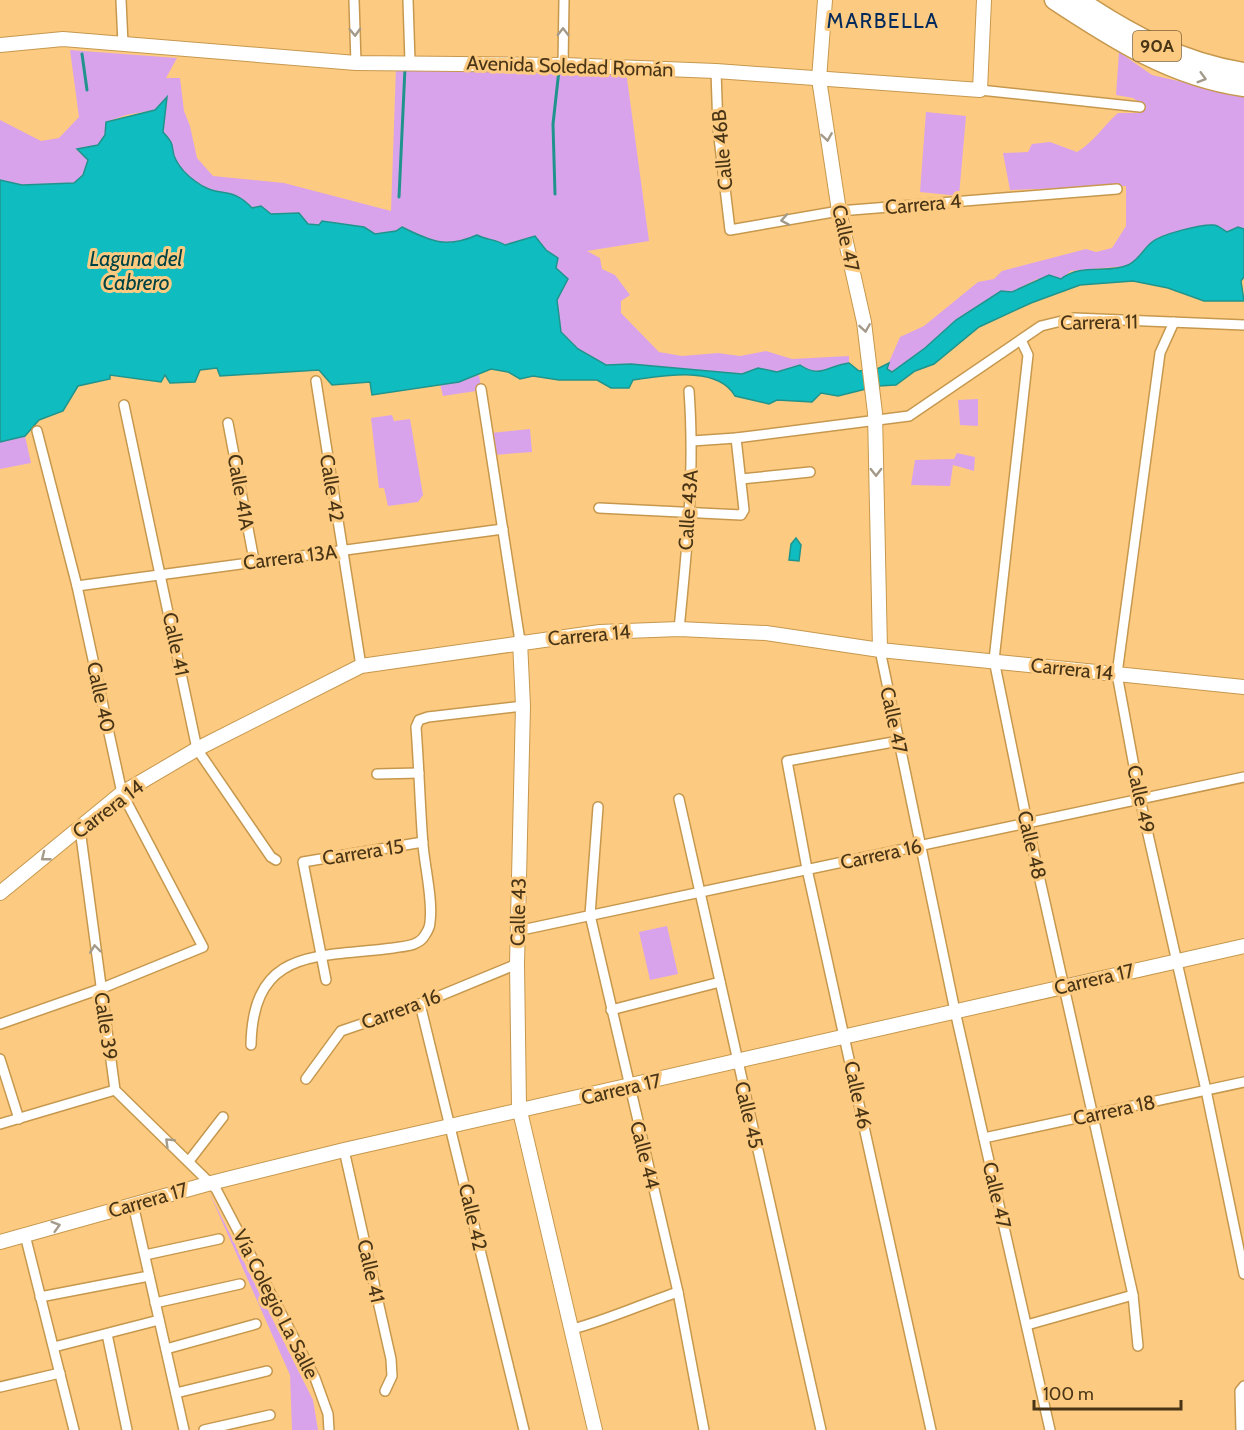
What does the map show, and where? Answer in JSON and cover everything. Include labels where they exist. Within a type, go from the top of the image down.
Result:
[{"type":"highway","name":"90A","points":[[1054,0],[1110,37],[1168,66],[1198,77],[1244,87]]},
{"type":"highway","name":"90A","points":[[1079,0],[1146,41],[1203,63],[1244,72]]},
{"type":"main road","name":"Calle 47","points":[[825,0],[819,79],[839,211],[864,322],[875,417],[880,650]]},
{"type":"main road","points":[[980,90],[984,0]]},
{"type":"main road","name":"Avenida Soledad Román","points":[[0,45],[47,38],[356,63],[410,62],[716,70],[980,90]]},
{"type":"main road","name":"Carrera 14","points":[[0,892],[122,793],[196,749],[361,666],[520,641],[600,632],[679,630],[765,633],[880,650],[1244,687]]},
{"type":"main road","name":"Calle 43","points":[[520,641],[523,706],[517,931],[520,1112],[555,1269],[573,1329],[595,1430]]},
{"type":"main road","name":"Carrera 17","points":[[0,1242],[211,1183],[344,1150],[520,1112],[1244,946]]},
{"type":"street","points":[[121,0],[123,44]]},
{"type":"street","points":[[354,0],[356,63]]},
{"type":"street","points":[[408,0],[410,62]]},
{"type":"street","points":[[563,65],[564,0]]},
{"type":"street","name":"Calle 46B","points":[[716,70],[718,129],[730,230]]},
{"type":"street","name":"Avenida Soledad Román","points":[[980,90],[1140,107]]},
{"type":"street","name":"Carrera 4","points":[[730,230],[839,211],[1117,189]]},
{"type":"street","name":"Carrera 11","points":[[692,441],[736,438],[875,417],[909,416],[923,409],[1041,326],[1074,318],[1244,325]]},
{"type":"street","name":"Calle 49","points":[[1174,322],[1160,353],[1117,674],[1140,799],[1206,1090],[1244,1274]]},
{"type":"street","name":"Calle 48","points":[[1021,340],[1028,355],[994,660],[1027,822],[1133,1295],[1138,1346]]},
{"type":"street","name":"Calle 42","points":[[316,381],[361,666]]},
{"type":"street","name":"Calle 43","points":[[481,389],[520,641]]},
{"type":"street","name":"Calle 43A","points":[[679,630],[690,511],[692,441],[689,391]]},
{"type":"street","name":"Calle 41","points":[[124,405],[196,749],[264,848],[276,860]]},
{"type":"street","name":"Calle 41A","points":[[228,423],[254,560]]},
{"type":"street","name":"Calle 40","points":[[37,431],[77,586],[122,793],[203,947],[100,989]]},
{"type":"street","points":[[599,508],[744,513],[736,438]]},
{"type":"street","points":[[741,479],[810,472]]},
{"type":"street","name":"Carrera 13A","points":[[77,586],[254,560],[503,529]]},
{"type":"street","name":"Calle 47","points":[[880,650],[955,1011],[1050,1430]]},
{"type":"street","points":[[251,1045],[252,1017],[260,994],[268,982],[284,968],[298,960],[320,955],[402,947],[417,943],[425,936],[430,923],[416,727],[419,720],[523,706]]},
{"type":"street","name":"Calle 46","points":[[899,741],[787,761],[807,869],[846,1036],[931,1430]]},
{"type":"street","points":[[377,774],[419,773]]},
{"type":"street","name":"Carrera 16","points":[[517,931],[1244,777]]},
{"type":"street","name":"Calle 45","points":[[679,799],[821,1430]]},
{"type":"street","name":"Calle 44","points":[[598,807],[590,915],[628,1087],[678,1292],[704,1430]]},
{"type":"street","name":"Calle 39","points":[[80,829],[115,1090]]},
{"type":"street","name":"Carrera 15","points":[[320,955],[303,862],[423,842]]},
{"type":"street","points":[[320,955],[326,980]]},
{"type":"street","name":"Carrera 16","points":[[306,1079],[341,1031],[420,1004],[517,964]]},
{"type":"street","points":[[611,1010],[720,982]]},
{"type":"street","points":[[0,1024],[100,989]]},
{"type":"street","name":"Calle 42","points":[[420,1004],[452,1127],[524,1430]]},
{"type":"street","points":[[0,1059],[19,1119]]},
{"type":"street","name":"Carrera 18","points":[[984,1138],[1244,1082]]},
{"type":"street","points":[[0,1124],[115,1090],[211,1183]]},
{"type":"street","points":[[189,1161],[224,1117]]},
{"type":"street","name":"Calle 41","points":[[344,1150],[390,1359],[392,1376],[385,1391]]},
{"type":"street","name":"Vía Colegio La Salle","points":[[211,1183],[224,1201],[315,1378],[328,1414],[329,1430]]},
{"type":"street","points":[[133,1204],[184,1430]]},
{"type":"street","points":[[25,1235],[74,1430]]},
{"type":"street","points":[[145,1255],[219,1239]]},
{"type":"street","points":[[40,1297],[149,1276]]},
{"type":"street","points":[[155,1303],[240,1284]]},
{"type":"street","points":[[573,1329],[618,1317],[625,1310],[678,1292]]},
{"type":"street","points":[[1027,1324],[1133,1295]]},
{"type":"street","points":[[54,1347],[159,1320]]},
{"type":"street","points":[[166,1349],[256,1324]]},
{"type":"street","points":[[107,1334],[127,1430]]},
{"type":"street","points":[[176,1394],[267,1371]]},
{"type":"street","points":[[0,1387],[60,1373]]},
{"type":"street","points":[[1241,1430],[1240,1390],[1244,1386]]},
{"type":"street","points":[[204,1430],[270,1415]]},
{"type":"shaded area","points":[[70,50],[177,58],[166,78],[180,78],[184,111],[197,158],[213,176],[284,183],[391,211],[396,67],[626,71],[649,241],[587,251],[600,258],[602,269],[615,275],[630,295],[621,301],[621,313],[659,352],[682,356],[718,353],[740,356],[766,351],[792,359],[849,356],[849,363],[818,371],[799,365],[777,372],[758,368],[742,374],[631,364],[606,365],[578,349],[560,332],[557,300],[568,279],[556,268],[558,258],[546,250],[535,236],[505,245],[477,235],[456,242],[447,242],[421,236],[402,227],[396,231],[375,234],[364,227],[323,221],[319,225],[308,224],[299,213],[271,214],[261,206],[252,208],[237,196],[203,187],[182,169],[174,156],[170,141],[163,132],[167,99],[155,110],[126,115],[106,122],[105,135],[98,145],[77,150],[88,160],[83,175],[74,183],[22,185],[0,180],[0,120],[41,141],[59,138],[79,117]]},
{"type":"shaded area","points":[[1119,52],[1152,75],[1244,96],[1244,229],[1238,227],[1227,232],[1215,225],[1159,237],[1144,249],[1138,259],[1126,266],[1071,271],[1061,279],[1037,279],[1012,292],[1001,291],[956,320],[925,348],[892,372],[886,369],[900,337],[924,326],[978,282],[994,279],[1002,271],[1086,249],[1096,252],[1112,248],[1126,226],[1126,186],[1010,190],[1003,153],[1028,152],[1032,144],[1050,142],[1077,152],[1118,113],[1141,113],[1145,106],[1133,98],[1116,95]]},
{"type":"shaded area","points":[[926,112],[966,116],[959,196],[920,192]]},
{"type":"shaded area","points":[[479,375],[481,387],[476,391],[443,396],[440,384],[459,382]]},
{"type":"shaded area","points":[[978,399],[978,426],[960,425],[958,400]]},
{"type":"shaded area","points":[[392,415],[394,421],[410,419],[423,495],[418,502],[388,506],[384,488],[379,488],[371,418]]},
{"type":"shaded area","points":[[530,429],[532,452],[493,455],[491,433]]},
{"type":"shaded area","points":[[25,436],[31,463],[0,469],[0,442]]},
{"type":"shaded area","points":[[957,453],[975,457],[974,471],[953,465],[950,486],[911,485],[915,460],[954,459]]},
{"type":"shaded area","points":[[667,926],[678,974],[650,980],[639,932]]},
{"type":"shaded area","points":[[209,1192],[313,1400],[318,1430],[292,1430],[290,1375]]},
{"type":"water","name":"Laguna del Cabrero","points":[[167,97],[163,132],[172,144],[174,156],[180,166],[203,187],[237,196],[252,208],[261,206],[271,214],[299,213],[308,224],[319,225],[322,221],[364,227],[375,234],[396,231],[402,227],[438,242],[456,242],[477,235],[505,245],[535,236],[546,250],[558,258],[556,268],[568,279],[557,300],[561,332],[578,349],[606,365],[631,364],[742,374],[758,368],[777,372],[800,365],[813,371],[819,371],[849,363],[859,371],[877,369],[889,363],[887,369],[892,372],[925,348],[956,320],[1001,291],[1012,292],[1049,275],[1061,279],[1077,271],[1120,268],[1135,260],[1157,239],[1182,230],[1208,225],[1216,225],[1227,232],[1238,227],[1244,229],[1244,277],[1241,281],[1244,301],[1204,301],[1168,288],[1133,281],[1080,285],[1031,303],[979,327],[934,364],[915,371],[896,385],[878,386],[838,396],[821,393],[812,402],[777,400],[769,404],[735,396],[727,386],[716,380],[689,375],[633,380],[629,388],[611,388],[597,380],[559,380],[533,376],[520,379],[508,372],[491,369],[459,382],[372,395],[370,382],[332,385],[319,370],[220,376],[217,368],[200,370],[195,382],[170,383],[165,375],[161,382],[110,375],[110,379],[78,386],[63,411],[39,420],[25,436],[0,442],[0,180],[22,185],[74,183],[83,175],[88,160],[77,149],[98,145],[105,135],[106,122],[155,110]]},
{"type":"water","points":[[796,538],[801,545],[799,561],[789,560],[791,544]]},
{"type":"waterway","points":[[82,54],[87,90]]},
{"type":"waterway","points":[[399,197],[405,68]]},
{"type":"waterway","points":[[555,194],[553,124],[559,70]]},
{"type":"district","name":"MARBELLA","points":[[883,21]]}]
